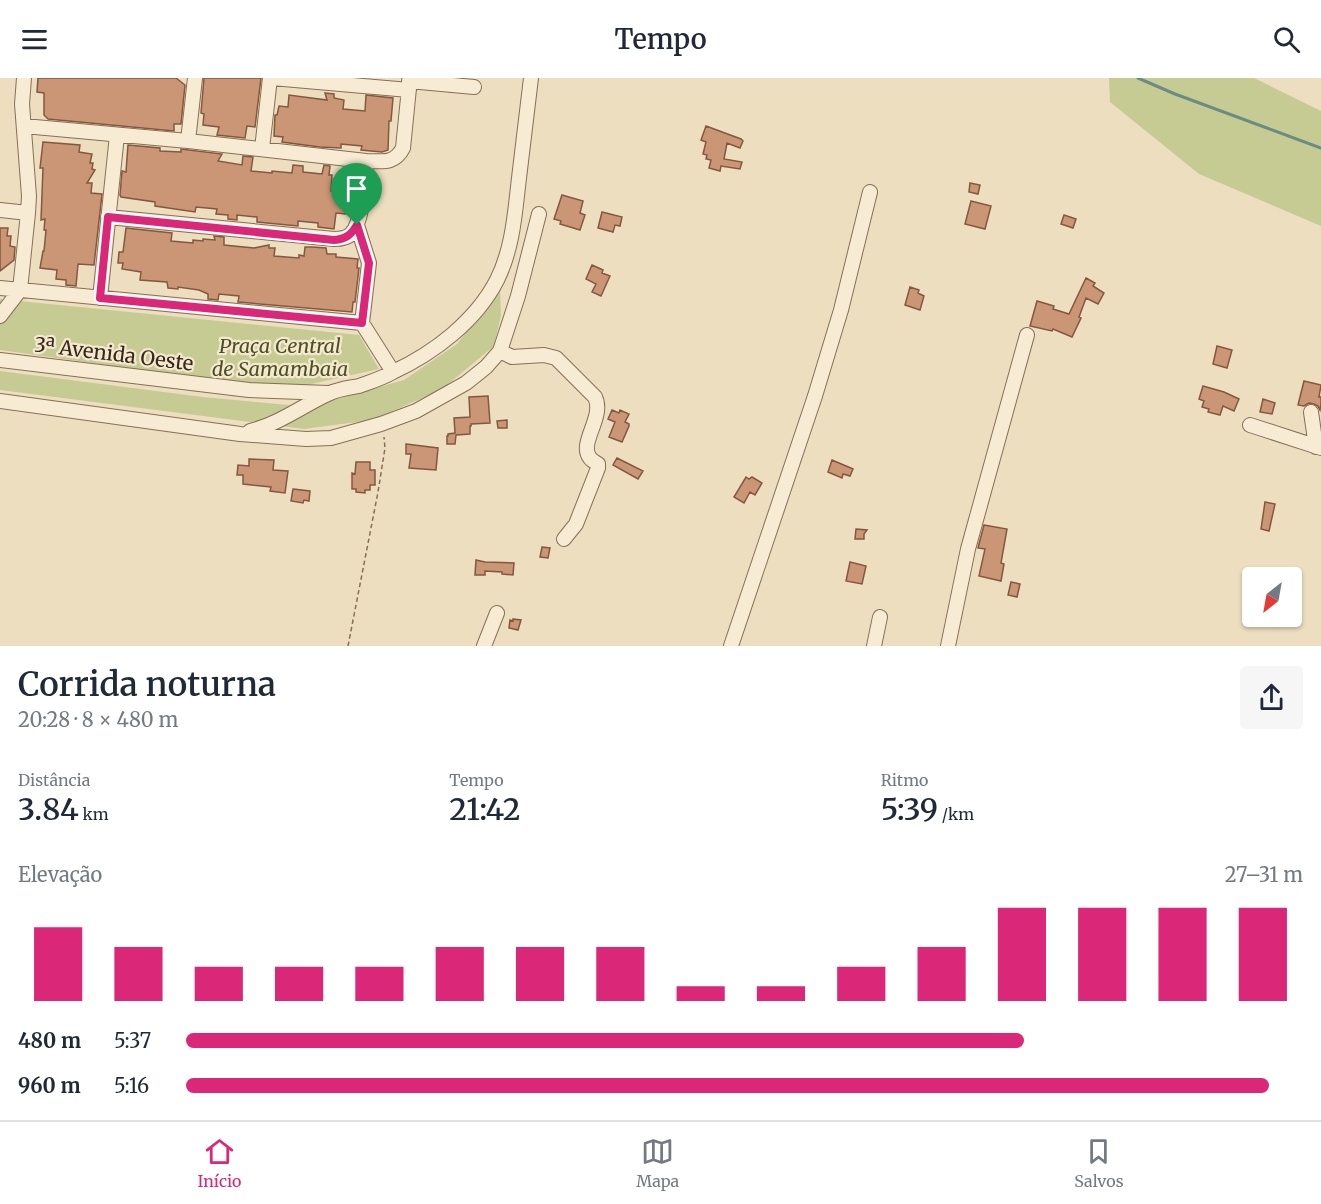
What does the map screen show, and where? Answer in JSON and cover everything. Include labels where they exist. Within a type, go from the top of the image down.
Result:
[{"type":"street","points":[[0,316],[20,290],[28,213],[29,196],[22,104],[24,78]]},
{"type":"street","points":[[188,141],[195,78]]},
{"type":"street","points":[[262,149],[271,78],[474,87]]},
{"type":"street","points":[[240,434],[278,422],[330,393],[361,385],[393,372],[435,348],[462,326],[483,302],[497,280],[509,247],[531,78]]},
{"type":"street","points":[[24,126],[366,161],[387,161],[399,156],[403,148],[409,83]]},
{"type":"street","points":[[100,298],[117,135]]},
{"type":"street","points":[[108,217],[334,240],[348,237],[353,233],[360,216],[366,161]]},
{"type":"street","points":[[731,646],[815,396],[841,310],[870,192]]},
{"type":"street","points":[[0,210],[28,213]]},
{"type":"street","points":[[0,401],[240,434],[306,439],[331,438],[381,424],[416,411],[466,383],[486,367],[500,351],[518,296],[539,214]]},
{"type":"street","points":[[357,225],[369,263],[362,323],[393,372]]},
{"type":"street","points":[[0,288],[362,323]]},
{"type":"street","points":[[948,646],[968,549],[1027,335]]},
{"type":"street","points":[[500,351],[512,357],[544,355],[556,358],[595,397],[597,402],[598,412],[587,447],[590,458],[598,464],[598,468],[576,524],[564,539]]},
{"type":"street","name":"3ª Avenida Oeste","points":[[0,360],[238,389],[330,393]]},
{"type":"street","points":[[1250,425],[1318,447],[1311,412]]},
{"type":"street","points":[[484,646],[497,613]]},
{"type":"street","points":[[874,646],[880,617]]},
{"type":"path","points":[[348,646],[384,458],[381,424]]},
{"type":"green space","points":[[1109,78],[1254,78],[1321,111],[1321,226],[1199,174],[1110,102]]},
{"type":"green space","points":[[500,288],[501,315],[494,346],[441,390],[372,420],[304,429],[0,390],[0,371],[203,397],[309,407],[404,380],[457,344]]},
{"type":"green space","name":"Praça Central de Samambaia","points":[[0,299],[359,335],[379,369],[284,390],[0,350]]},
{"type":"building","points":[[38,78],[176,78],[185,85],[181,124],[174,124],[174,131],[48,119],[44,115],[44,93],[37,92]]},
{"type":"building","points":[[204,78],[261,78],[255,127],[247,126],[245,138],[217,135],[219,127],[203,125],[204,114],[201,113]]},
{"type":"building","points":[[325,93],[334,94],[334,98],[344,100],[343,109],[365,111],[366,95],[393,98],[388,150],[382,152],[361,150],[362,146],[341,144],[341,148],[320,147],[282,142],[283,137],[274,136],[275,115],[277,115],[279,106],[288,107],[289,95],[327,100]]},
{"type":"building","points":[[706,126],[743,141],[740,148],[727,143],[724,159],[742,162],[740,169],[721,166],[720,171],[709,168],[711,160],[706,159],[707,155],[703,154],[706,142],[701,140]]},
{"type":"building","points":[[43,142],[80,145],[79,152],[92,154],[90,163],[93,163],[92,169],[95,170],[87,183],[92,183],[91,193],[102,194],[94,265],[78,264],[76,286],[66,285],[66,280],[56,279],[57,270],[40,268],[46,230],[44,230],[45,219],[41,220],[43,168],[40,168]]},
{"type":"building","points":[[128,145],[160,148],[160,151],[181,152],[181,149],[222,154],[218,161],[242,165],[243,156],[253,157],[251,171],[292,173],[293,165],[303,166],[303,172],[322,174],[324,165],[330,166],[331,191],[354,193],[353,204],[347,203],[346,214],[336,213],[334,229],[318,227],[318,223],[298,221],[298,226],[257,222],[257,217],[237,215],[237,220],[228,219],[228,215],[216,214],[217,209],[196,207],[195,212],[155,206],[155,202],[120,195],[122,171],[126,172]]},
{"type":"building","points":[[970,183],[980,185],[978,194],[969,192]]},
{"type":"building","points":[[562,195],[583,201],[580,213],[585,215],[580,230],[560,224],[561,221],[554,219]]},
{"type":"building","points":[[971,201],[991,206],[985,229],[965,224]]},
{"type":"building","points":[[602,212],[622,217],[620,226],[615,225],[613,232],[598,228]]},
{"type":"building","points":[[1064,215],[1076,219],[1073,228],[1061,224]]},
{"type":"building","points":[[0,228],[8,228],[7,236],[11,236],[10,246],[15,247],[14,260],[0,271]]},
{"type":"building","points":[[126,228],[172,233],[171,241],[193,243],[193,240],[215,240],[214,236],[224,237],[224,245],[254,248],[269,245],[269,248],[275,248],[274,256],[299,258],[299,255],[304,256],[305,247],[312,247],[326,248],[327,254],[336,254],[336,257],[358,259],[357,268],[359,268],[352,312],[238,302],[239,296],[219,294],[218,300],[208,299],[208,294],[199,290],[168,288],[167,282],[140,280],[141,272],[122,269],[123,263],[118,263],[119,252],[123,252]]},
{"type":"building","points":[[592,265],[610,276],[601,296],[592,292],[596,284],[586,279]]},
{"type":"building","points":[[1086,278],[1095,283],[1093,286],[1104,293],[1098,304],[1086,298],[1079,317],[1081,318],[1072,337],[1053,329],[1052,331],[1030,326],[1037,301],[1069,314]]},
{"type":"building","points":[[910,287],[919,290],[918,293],[924,296],[920,310],[905,305]]},
{"type":"building","points":[[1217,346],[1232,350],[1227,368],[1213,364]]},
{"type":"building","points":[[1304,381],[1321,385],[1320,410],[1314,404],[1298,405]]},
{"type":"building","points":[[1203,386],[1239,399],[1234,411],[1223,406],[1220,415],[1208,412],[1209,409],[1202,407],[1204,401],[1199,399]]},
{"type":"building","points":[[488,396],[490,423],[471,424],[470,434],[456,435],[455,444],[447,444],[448,434],[455,433],[454,418],[470,417],[469,397]]},
{"type":"building","points":[[1263,399],[1275,403],[1272,414],[1260,412]]},
{"type":"building","points":[[612,410],[619,413],[620,410],[629,414],[625,422],[629,426],[622,442],[609,437],[615,422],[608,419]]},
{"type":"building","points":[[507,420],[507,428],[498,428],[497,421]]},
{"type":"building","points":[[406,444],[438,448],[436,470],[409,468],[411,454],[406,454]]},
{"type":"building","points":[[617,458],[643,471],[638,479],[613,465]]},
{"type":"building","points":[[249,459],[274,460],[273,470],[288,471],[285,493],[270,491],[271,487],[243,484],[243,475],[237,475],[238,465],[249,466]]},
{"type":"building","points":[[832,460],[853,469],[850,476],[843,474],[842,478],[828,472]]},
{"type":"building","points":[[356,462],[370,462],[370,470],[375,470],[375,485],[370,485],[370,490],[365,490],[365,493],[352,489],[352,473],[355,474]]},
{"type":"building","points":[[746,477],[749,479],[752,477],[762,483],[755,495],[750,492],[744,503],[734,497]]},
{"type":"building","points":[[293,489],[310,491],[309,501],[304,500],[303,503],[291,501]]},
{"type":"building","points":[[1265,502],[1275,504],[1269,531],[1261,529]]},
{"type":"building","points":[[984,525],[1007,529],[1001,563],[1004,564],[1001,581],[979,576],[985,549],[978,548]]},
{"type":"building","points":[[856,529],[867,530],[864,539],[855,539]]},
{"type":"building","points":[[542,547],[550,548],[548,558],[540,557]]},
{"type":"building","points":[[476,560],[514,563],[513,575],[485,571],[485,575],[475,575]]},
{"type":"building","points":[[850,562],[866,566],[862,584],[846,581]]},
{"type":"building","points":[[1011,582],[1020,584],[1017,597],[1008,595]]},
{"type":"building","points":[[513,619],[521,620],[518,630],[509,628],[510,620],[513,621]]},
{"type":"waterway","points":[[1138,78],[1321,148]]},
{"type":"route","points":[[108,217],[334,240],[348,237],[357,225],[369,260],[362,323],[100,298],[108,217]]}]
